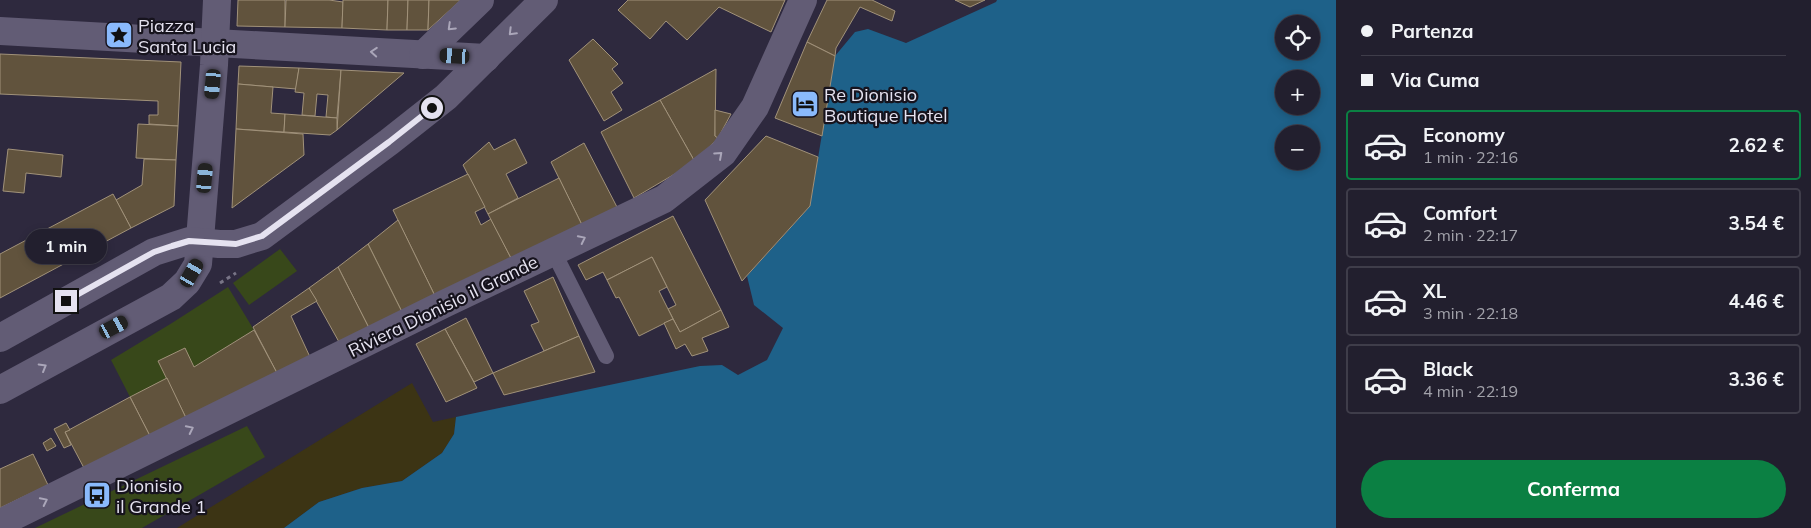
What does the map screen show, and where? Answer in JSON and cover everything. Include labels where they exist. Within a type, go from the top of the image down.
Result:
[{"type":"street","points":[[0,390],[171,297],[187,282],[198,264],[222,50],[217,0]]},
{"type":"street","points":[[423,55],[480,0]]},
{"type":"street","points":[[0,338],[154,252],[189,241],[236,244],[262,236],[446,97],[543,0]]},
{"type":"street","name":"Riviera Dionisio il Grande","points":[[0,523],[664,198],[723,153],[755,107],[803,0]]},
{"type":"street","points":[[0,31],[222,50],[486,58]]},
{"type":"lane","points":[[554,253],[606,356]]},
{"type":"green space","points":[[280,249],[297,271],[249,305],[233,283]]},
{"type":"green space","points":[[228,287],[254,330],[194,367],[130,397],[111,360]]},
{"type":"green space","points":[[247,426],[265,457],[142,528],[35,528]]},
{"type":"sand","points":[[412,383],[433,422],[456,417],[454,434],[442,453],[402,481],[362,488],[319,502],[284,528],[177,528]]},
{"type":"water","points":[[997,0],[1336,0],[1336,528],[284,528],[319,502],[362,488],[402,481],[442,453],[454,434],[456,417],[700,366],[722,365],[738,375],[767,360],[783,328],[754,305],[747,276],[810,206],[835,56],[855,32],[868,29],[906,43]]},
{"type":"building","points":[[238,0],[285,0],[285,27],[237,26]]},
{"type":"building","points":[[286,0],[329,0],[343,2],[342,28],[285,27]]},
{"type":"building","points":[[343,0],[388,0],[387,30],[342,28]]},
{"type":"building","points":[[388,0],[408,0],[407,30],[387,30]]},
{"type":"building","points":[[408,0],[429,0],[428,30],[407,30]]},
{"type":"building","points":[[429,0],[461,0],[428,30]]},
{"type":"building","points":[[628,0],[785,0],[771,32],[719,7],[687,40],[666,21],[650,39],[618,10]]},
{"type":"building","points":[[827,0],[872,0],[895,11],[892,21],[860,7],[836,48],[835,56],[807,42]]},
{"type":"building","points":[[955,0],[985,0],[970,7]]},
{"type":"building","points":[[593,39],[618,64],[612,69],[623,83],[611,92],[622,110],[604,121],[569,60]]},
{"type":"building","points":[[807,42],[835,56],[822,136],[775,118]]},
{"type":"building","points":[[0,54],[181,62],[178,126],[149,124],[149,115],[158,115],[158,101],[0,94]]},
{"type":"building","points":[[239,66],[299,68],[296,89],[238,84]]},
{"type":"building","points":[[299,68],[341,70],[337,118],[326,117],[328,95],[317,94],[315,116],[302,115],[304,93],[295,92]]},
{"type":"building","points":[[716,69],[715,136],[718,138],[695,162],[660,100]]},
{"type":"building","points":[[341,70],[404,73],[337,130]]},
{"type":"building","points":[[238,84],[273,87],[271,113],[285,114],[284,132],[236,129]]},
{"type":"building","points":[[660,100],[695,162],[634,198],[601,132]]},
{"type":"building","points":[[715,110],[731,114],[718,138],[715,136]]},
{"type":"building","points":[[285,114],[337,118],[337,130],[330,135],[284,132]]},
{"type":"building","points":[[138,124],[178,126],[176,160],[136,158]]},
{"type":"building","points":[[236,129],[303,134],[304,155],[232,208]]},
{"type":"building","points":[[766,136],[818,157],[810,206],[742,281],[705,200]]},
{"type":"building","points":[[515,139],[527,163],[506,174],[518,198],[488,214],[463,165],[489,142],[494,150]]},
{"type":"building","points":[[584,143],[618,209],[582,225],[551,162]]},
{"type":"building","points":[[8,149],[63,155],[61,177],[26,173],[24,193],[3,191]]},
{"type":"building","points":[[144,159],[176,160],[174,206],[131,228],[116,200],[142,185]]},
{"type":"building","points":[[468,174],[485,207],[475,212],[481,225],[491,219],[511,258],[435,296],[393,210]]},
{"type":"building","points":[[559,178],[582,225],[511,258],[488,214]]},
{"type":"building","points":[[113,194],[131,228],[0,298],[0,254]]},
{"type":"building","points":[[673,216],[721,310],[680,332],[668,309],[676,305],[652,257],[607,280],[603,272],[586,280],[578,265]]},
{"type":"building","points":[[398,220],[435,296],[402,312],[368,244]]},
{"type":"building","points":[[368,244],[402,312],[369,328],[338,267]]},
{"type":"building","points":[[652,257],[667,287],[659,291],[673,319],[639,336],[619,297],[616,298],[607,280]]},
{"type":"building","points":[[338,267],[369,328],[339,342],[309,288]]},
{"type":"building","points":[[553,277],[579,336],[544,351],[531,325],[539,322],[524,291]]},
{"type":"building","points":[[309,288],[317,301],[291,316],[310,357],[277,373],[253,327]]},
{"type":"building","points":[[721,310],[729,327],[702,338],[708,351],[692,356],[685,344],[676,349],[664,323],[673,319],[680,332]]},
{"type":"building","points":[[466,318],[493,373],[474,382],[445,329]]},
{"type":"building","points":[[445,329],[477,388],[446,402],[416,344]]},
{"type":"building","points":[[254,330],[277,373],[186,418],[158,361],[185,348],[194,367]]},
{"type":"building","points":[[579,336],[595,372],[504,395],[493,373]]},
{"type":"building","points":[[167,378],[186,418],[150,436],[130,397]]},
{"type":"building","points":[[130,397],[150,436],[84,468],[65,432]]},
{"type":"building","points":[[66,423],[70,430],[65,432],[71,445],[64,448],[54,429]]},
{"type":"building","points":[[51,438],[56,446],[47,451],[43,443]]},
{"type":"building","points":[[33,454],[48,485],[0,508],[0,469]]},
{"type":"place","name":"Piazza Santa Lucia","points":[[119,35]]},
{"type":"place","name":"Re Dionisio Boutique Hotel","points":[[805,104]]},
{"type":"place","name":"Dionisio il Grande 1","points":[[97,495]]},
{"type":"route","points":[[66,301],[154,252],[172,246],[189,241],[236,244],[262,236],[432,108]]}]
